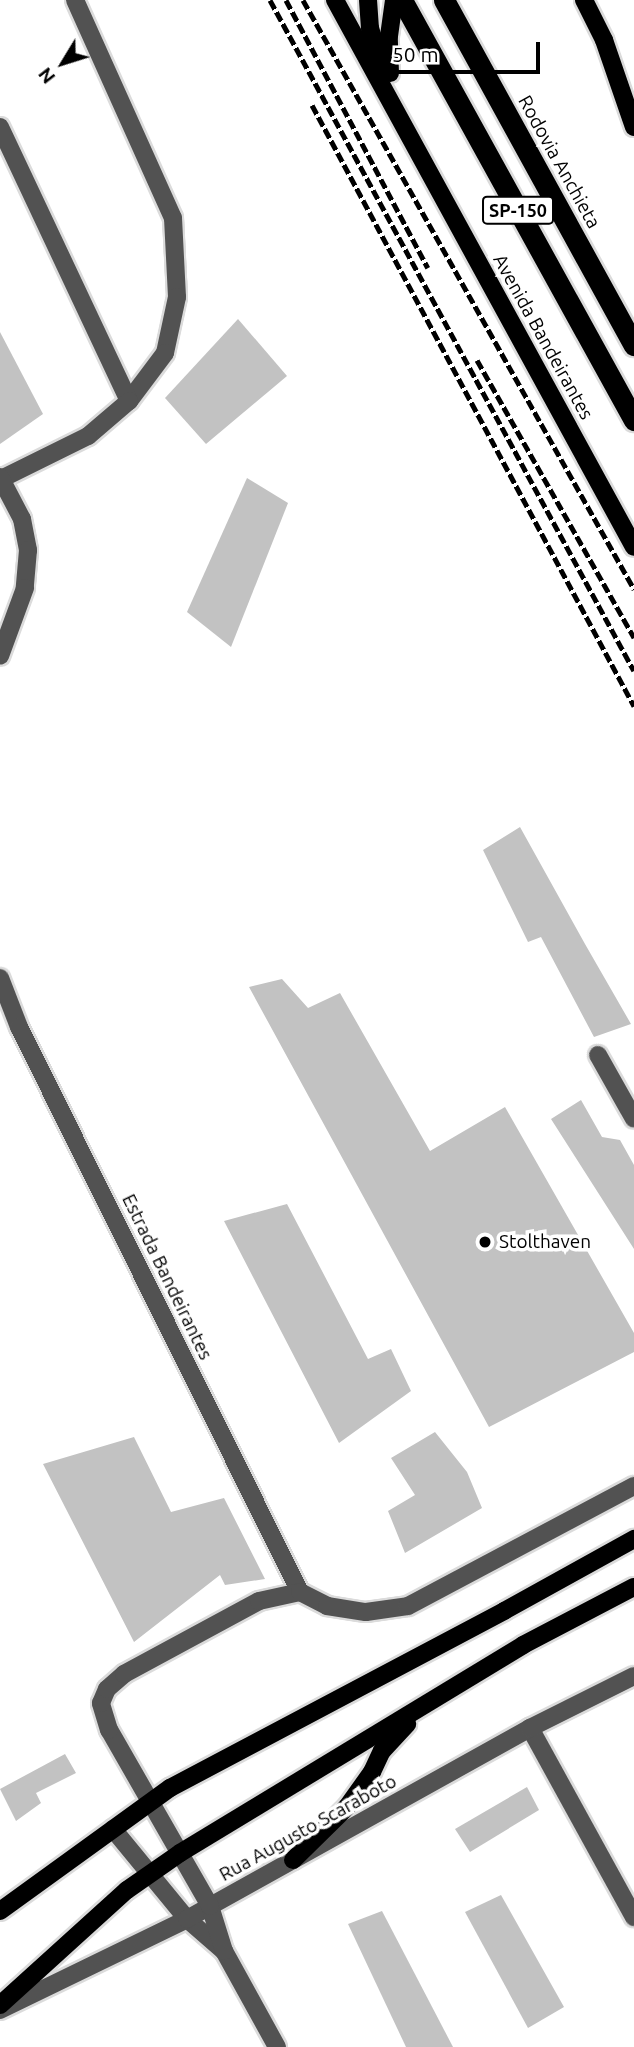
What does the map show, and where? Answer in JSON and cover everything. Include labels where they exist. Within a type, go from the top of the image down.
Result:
[{"type":"highway","name":"SP-150","points":[[402,0],[634,419]]},
{"type":"highway","name":"Rodovia Anchieta","points":[[444,0],[634,345]]},
{"type":"main road","name":"Avenida Bandeirantes","points":[[335,0],[634,547]]},
{"type":"main road","points":[[368,0],[370,28],[393,105]]},
{"type":"main road","points":[[393,105],[389,36],[394,0]]},
{"type":"main road","points":[[584,0],[620,80],[634,127]]},
{"type":"main road","points":[[0,1911],[149,1802],[504,1612],[634,1539]]},
{"type":"main road","name":"Rua Augusto Scaraboto","points":[[0,2008],[68,1941],[149,1874],[180,1853],[523,1645],[634,1587]]},
{"type":"main road","points":[[293,1860],[347,1807],[387,1745],[428,1704]]},
{"type":"street","points":[[0,656],[25,588],[28,550],[22,519],[1,478],[88,436],[129,401],[165,353],[177,297],[173,218],[75,0]]},
{"type":"street","points":[[0,127],[129,401]]},
{"type":"street","name":"Estrada Bandeirantes","points":[[0,978],[19,1027],[300,1592]]},
{"type":"street","points":[[598,1055],[634,1119]]},
{"type":"street","points":[[277,2047],[224,1951],[210,1906],[109,1730],[101,1703],[107,1689],[124,1674],[259,1601],[300,1592],[327,1606],[366,1612],[408,1606],[634,1486]]},
{"type":"street","name":"Rua Augusto Scaraboto","points":[[0,2008],[187,1919],[530,1728],[634,1676]]},
{"type":"street","points":[[530,1728],[634,1917]]},
{"type":"street","points":[[113,1829],[187,1919],[224,1951]]},
{"type":"building","points":[[238,319],[287,376],[206,444],[165,398]]},
{"type":"building","points":[[0,332],[43,414],[0,444]]},
{"type":"building","points":[[247,478],[288,503],[231,647],[187,612]]},
{"type":"building","points":[[520,827],[631,1024],[594,1037],[541,937],[528,942],[483,850]]},
{"type":"building","name":"Stolthaven","points":[[282,979],[308,1008],[340,993],[430,1151],[505,1107],[634,1333],[634,1352],[489,1427],[249,987]]},
{"type":"building","points":[[581,1100],[602,1137],[620,1140],[634,1165],[634,1249],[551,1119]]},
{"type":"building","points":[[287,1204],[368,1359],[391,1349],[411,1391],[339,1443],[224,1221]]},
{"type":"building","points":[[435,1432],[467,1472],[482,1508],[405,1553],[388,1511],[415,1495],[391,1458]]},
{"type":"building","points":[[134,1437],[171,1512],[224,1498],[265,1579],[225,1585],[220,1575],[134,1642],[43,1464]]},
{"type":"building","points":[[65,1754],[76,1773],[36,1793],[41,1803],[16,1821],[0,1789]]},
{"type":"building","points":[[527,1787],[539,1810],[470,1852],[455,1829]]},
{"type":"building","points":[[501,1895],[564,2007],[528,2028],[465,1912]]},
{"type":"building","points":[[382,1911],[453,2047],[406,2047],[348,1924]]},
{"type":"railway","points":[[270,0],[634,671]]},
{"type":"railway","points":[[286,0],[428,268]]},
{"type":"railway","points":[[303,0],[634,589]]},
{"type":"railway","points":[[312,105],[634,706]]},
{"type":"railway","points":[[477,360],[634,638]]},
{"type":"place","name":"Stolthaven","points":[[485,1242]]}]
